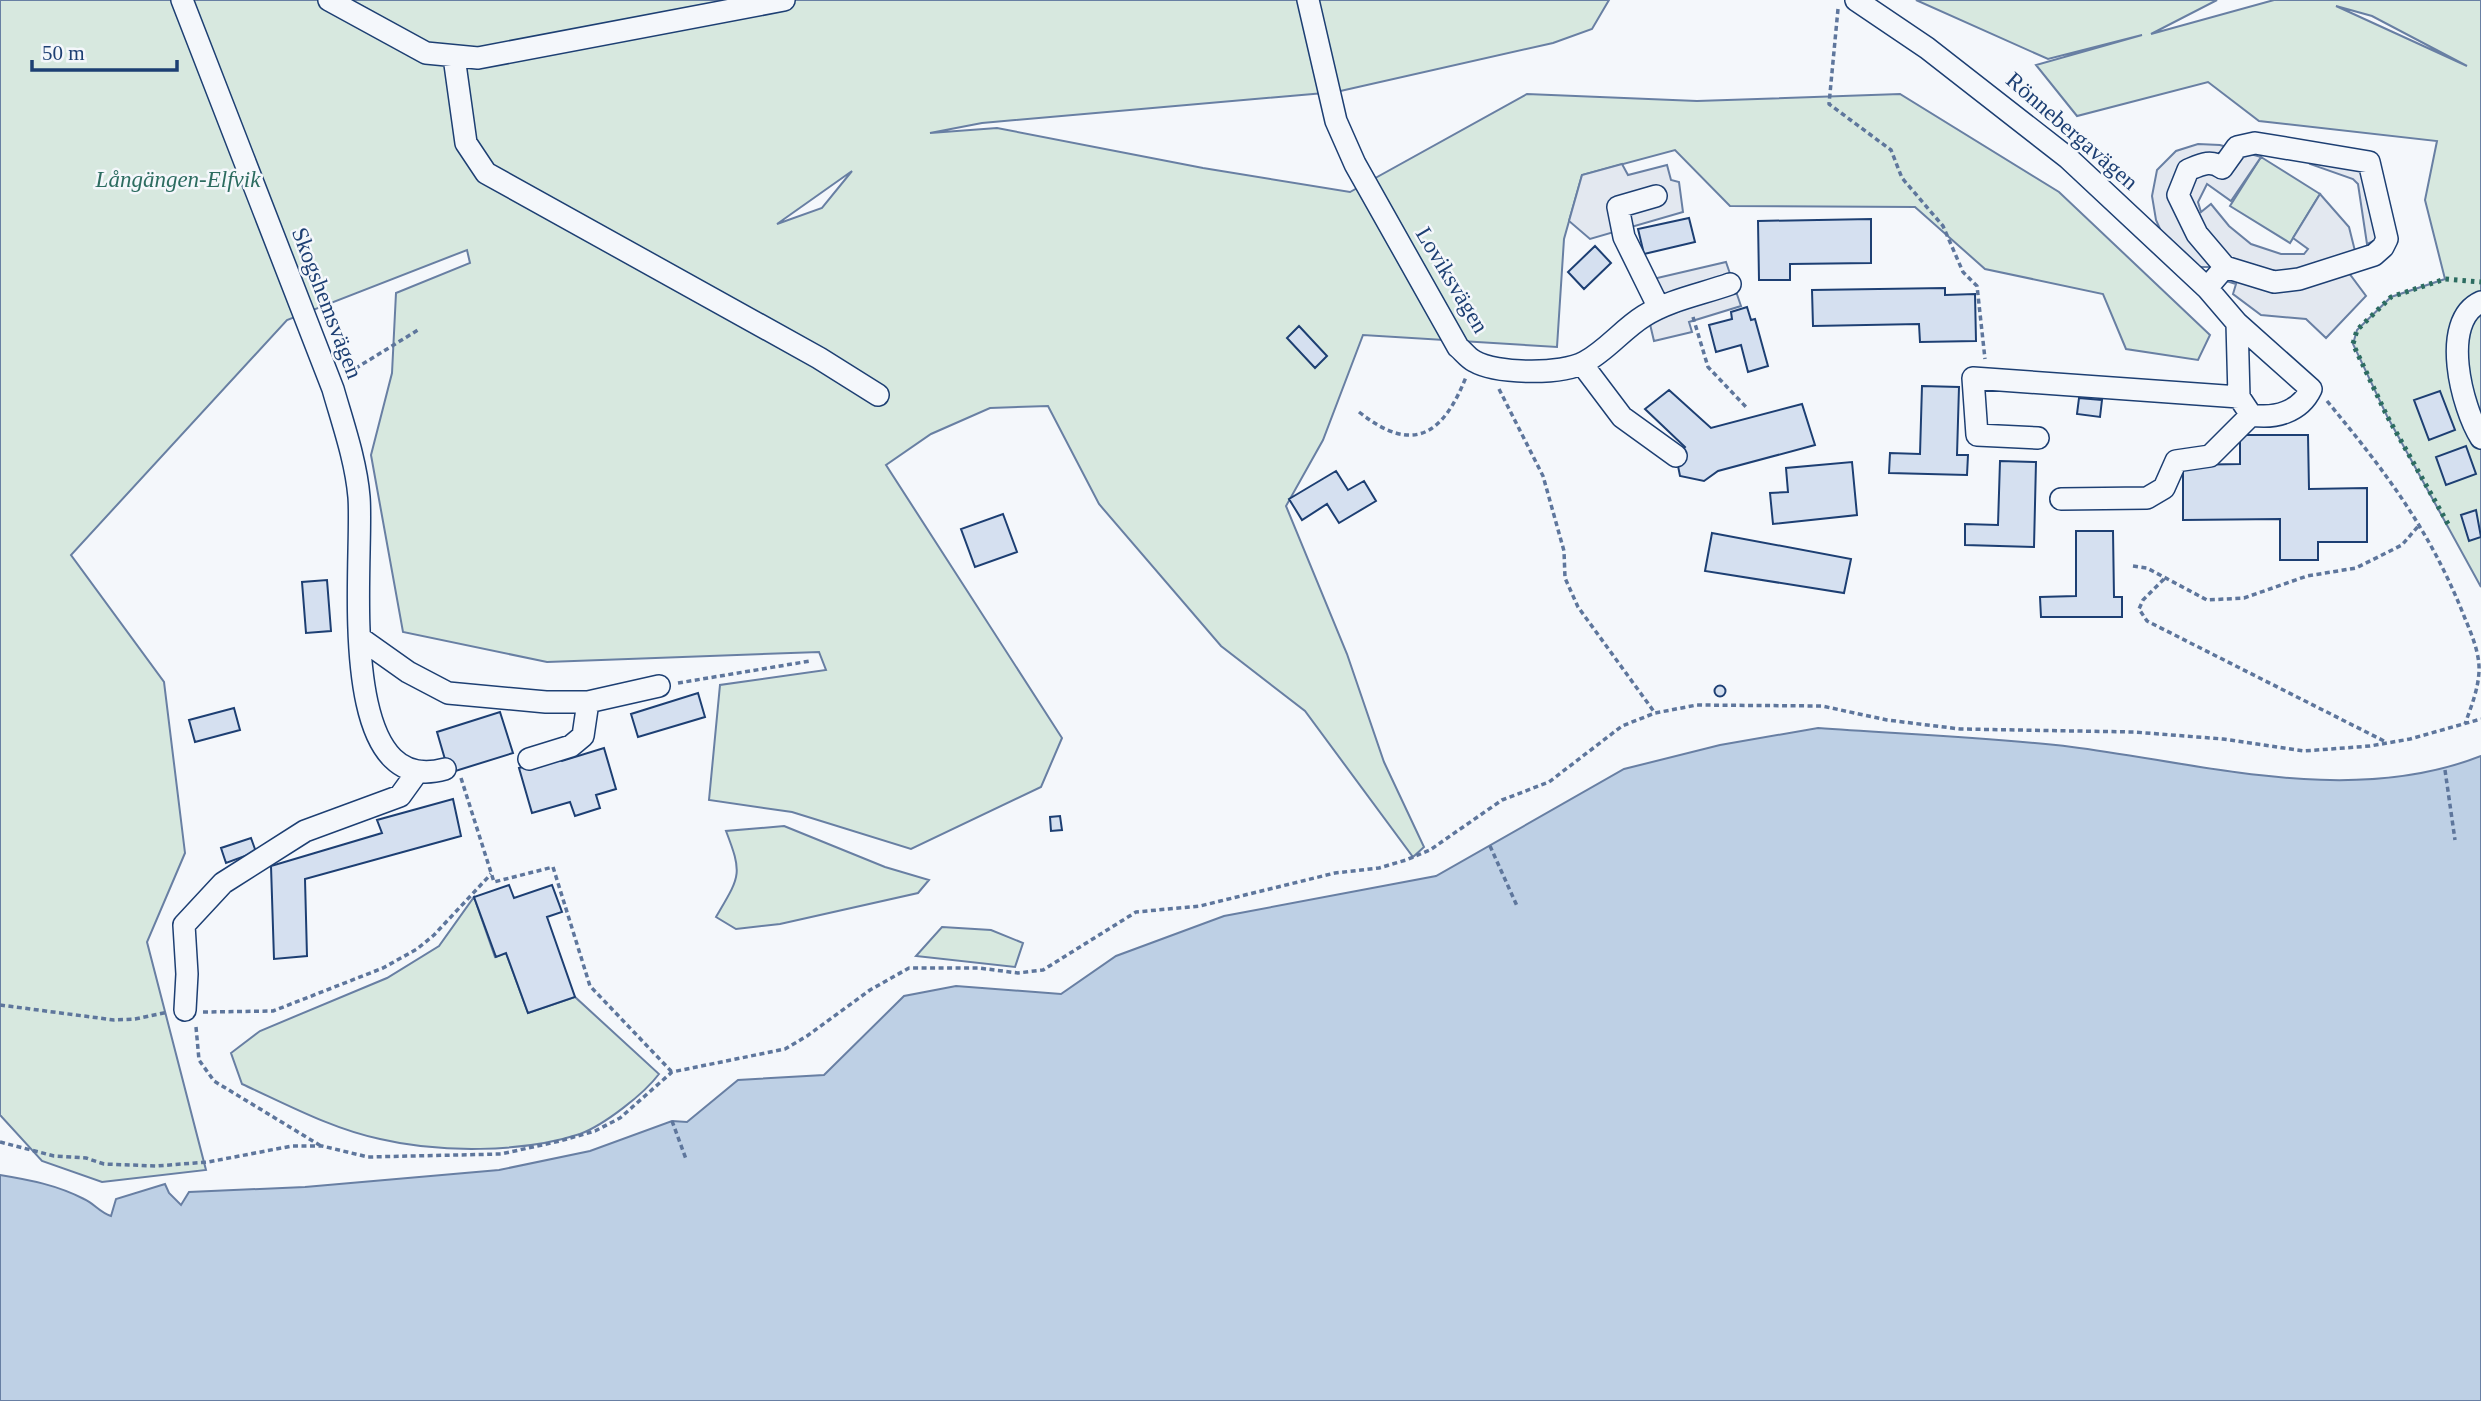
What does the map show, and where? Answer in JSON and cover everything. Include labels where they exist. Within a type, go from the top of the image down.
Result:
[{"type":"street","name":"Skogshemsvägen","points":[[182,0],[333,389],[359,495],[360,638],[364,694],[372,729],[389,754],[418,771]]},
{"type":"street","points":[[329,0],[426,53],[454,57],[503,55],[784,0]]},
{"type":"street","name":"Loviksvägen","points":[[1308,0],[1341,131],[1355,164],[1458,346],[1480,363],[1536,372],[1582,364],[1618,340],[1642,317],[1659,308],[1730,284]]},
{"type":"street","name":"Rönnebergavägen","points":[[1856,0],[1938,56],[2068,158],[2207,288],[2237,323],[2311,389]]},
{"type":"street","points":[[454,57],[466,143],[486,173],[819,358],[878,395]]},
{"type":"street","points":[[2255,144],[2369,162],[2387,239],[2383,247],[2374,254],[2300,279],[2274,282],[2225,267],[2197,233],[2178,195],[2188,170],[2216,163],[2222,168],[2237,147],[2255,144]]},
{"type":"street","points":[[1656,196],[1618,207],[1624,237],[1659,308]]},
{"type":"street","points":[[2207,288],[2225,267]]},
{"type":"street","points":[[2481,302],[2472,306],[2464,316],[2458,332],[2457,356],[2467,405],[2481,438]]},
{"type":"street","points":[[2237,323],[2239,397],[2251,415]]},
{"type":"street","points":[[1582,364],[1622,417],[1676,456]]},
{"type":"street","points":[[2038,438],[1977,435],[1973,379],[2239,397]]},
{"type":"street","points":[[2061,499],[2147,498],[2164,488],[2176,461],[2210,456],[2251,415],[2279,415],[2292,410],[2305,400],[2311,389]]},
{"type":"street","points":[[360,638],[408,672],[448,693],[545,702],[588,702],[659,686]]},
{"type":"street","points":[[528,759],[571,746],[583,736],[588,702]]},
{"type":"street","points":[[190,1011],[184,925],[223,883],[304,831],[400,796],[418,771],[445,769]]},
{"type":"path","points":[[1839,0],[1829,104],[1891,150],[1902,178],[1943,226],[1963,272],[1977,286],[1987,379]]},
{"type":"path","points":[[1688,298],[1708,367],[1747,408]]},
{"type":"path","points":[[333,389],[354,367],[418,330]]},
{"type":"path","points":[[1359,412],[1376,426],[1408,437],[1436,426],[1454,407],[1480,363]]},
{"type":"path","points":[[1480,363],[1543,476],[1564,551],[1565,578],[1578,607],[1655,713]]},
{"type":"path","points":[[2311,389],[2324,398],[2396,486],[2420,524],[2456,596],[2476,649],[2479,670],[2475,695],[2465,723]]},
{"type":"path","points":[[2133,566],[2147,568],[2207,600],[2244,598],[2307,576],[2356,568],[2402,545],[2420,524]]},
{"type":"path","points":[[2164,579],[2143,600],[2139,609],[2147,621],[2388,743]]},
{"type":"path","points":[[659,686],[810,661]]},
{"type":"path","points":[[0,1142],[54,1156],[86,1158],[104,1164],[156,1166],[208,1162],[292,1146],[322,1146],[368,1157],[501,1154],[595,1131],[621,1118],[672,1072],[785,1049],[870,990],[909,968],[1042,970],[1136,912],[1200,906],[1335,873],[1379,868],[1406,860],[1430,850],[1449,834],[1502,800],[1549,782],[1622,726],[1655,713],[1697,705],[1810,705],[1886,720],[1961,729],[2134,732],[2223,739],[2304,751],[2388,743],[2481,719]]},
{"type":"path","points":[[445,769],[448,782],[461,778],[494,882],[553,867],[590,986],[672,1072]]},
{"type":"path","points":[[2445,770],[2455,840]]},
{"type":"path","points":[[1490,846],[1517,906]]},
{"type":"path","points":[[0,1005],[114,1020],[190,1011],[274,1011],[401,959],[434,935],[491,874]]},
{"type":"path","points":[[190,1011],[196,1050],[205,1071],[214,1080],[322,1146]]},
{"type":"path","points":[[672,1121],[686,1159]]},
{"type":"green space","name":"Långängen-Elfvik","points":[[0,0],[1609,0],[1592,29],[1553,43],[1336,92],[982,123],[930,133],[997,128],[1203,168],[1350,192],[1527,94],[1697,101],[1900,94],[2059,192],[2210,335],[2198,360],[2126,349],[2103,294],[1985,269],[1915,207],[1730,206],[1675,150],[1582,175],[1564,239],[1557,347],[1363,335],[1323,440],[1286,506],[1347,654],[1384,762],[1424,847],[1413,857],[1305,711],[1221,646],[1099,504],[1048,406],[990,408],[931,434],[886,465],[1062,738],[1041,787],[911,849],[792,812],[709,800],[720,685],[826,670],[819,652],[547,662],[403,632],[371,455],[392,373],[396,293],[470,263],[467,250],[287,320],[71,555],[164,682],[185,853],[147,942],[206,1170],[102,1182],[42,1161],[0,1115]],"holes":[[[852,171],[822,208],[777,224]]]},
{"type":"green space","points":[[1916,0],[2217,0],[2151,34],[2274,0],[2481,0],[2481,587],[2387,416],[2353,344],[2357,330],[2391,297],[2445,279],[2425,200],[2437,141],[2259,121],[2208,82],[2077,116],[2036,65],[2142,35],[2048,59]],"holes":[[[2336,6],[2372,16],[2467,66]]]},
{"type":"green space","points":[[2261,157],[2320,194],[2290,243],[2230,206]]},
{"type":"green space","points":[[784,826],[885,867],[929,880],[918,893],[780,924],[736,929],[716,917],[734,883],[737,867],[726,831]]},
{"type":"green space","points":[[474,897],[495,957],[506,953],[528,1013],[575,997],[659,1074],[634,1099],[612,1116],[580,1134],[533,1145],[454,1149],[403,1144],[362,1135],[309,1115],[242,1084],[231,1053],[260,1031],[387,978],[439,946]]},
{"type":"green space","points":[[942,927],[991,930],[1023,943],[1015,967],[916,956]]},
{"type":"shaded area","points":[[2198,144],[2220,145],[2261,157],[2231,201],[2207,184],[2198,202],[2201,212],[2211,204],[2229,226],[2251,244],[2281,254],[2304,254],[2308,249],[2293,238],[2320,194],[2349,227],[2355,251],[2349,273],[2366,296],[2326,338],[2306,319],[2261,315],[2233,294],[2236,284],[2223,280],[2225,267],[2188,267],[2164,238],[2156,220],[2152,196],[2157,170],[2176,151]]},
{"type":"shaded area","points":[[2313,155],[2366,164],[2383,237],[2367,244],[2358,184],[2353,179],[2310,164]]},
{"type":"shaded area","points":[[1622,164],[1628,175],[1667,165],[1671,180],[1679,182],[1683,212],[1590,239],[1569,221],[1582,175]]},
{"type":"shaded area","points":[[1726,262],[1741,306],[1689,322],[1692,332],[1654,341],[1640,282]]},
{"type":"water","points":[[1818,728],[2072,747],[2226,771],[2330,780],[2381,778],[2432,771],[2481,756],[2481,1401],[0,1401],[0,1175],[64,1190],[111,1216],[116,1199],[165,1184],[169,1193],[181,1205],[189,1192],[305,1187],[499,1170],[590,1151],[672,1121],[687,1122],[738,1080],[824,1075],[904,996],[956,986],[1061,994],[1116,956],[1224,916],[1436,876],[1624,769],[1720,745]]},
{"type":"building","points":[[1689,218],[1695,242],[1644,254],[1638,229]]},
{"type":"building","points":[[1871,219],[1871,263],[1790,264],[1790,280],[1759,280],[1758,221]]},
{"type":"building","points":[[1595,246],[1611,263],[1584,289],[1568,272]]},
{"type":"building","points":[[1945,288],[1945,295],[1975,294],[1976,341],[1920,342],[1919,324],[1813,326],[1812,290]]},
{"type":"building","points":[[1747,307],[1751,320],[1755,319],[1768,366],[1748,372],[1741,345],[1716,352],[1709,325],[1732,319],[1731,312]]},
{"type":"building","points":[[1299,326],[1327,356],[1315,368],[1287,338]]},
{"type":"building","points":[[1922,386],[1959,387],[1957,455],[1968,455],[1967,475],[1889,473],[1890,453],[1920,454]]},
{"type":"building","points":[[1669,390],[1711,428],[1802,404],[1815,445],[1718,471],[1704,481],[1680,476],[1676,456],[1685,447],[1645,409]]},
{"type":"building","points":[[2440,391],[2455,430],[2429,440],[2414,400]]},
{"type":"building","points":[[2079,398],[2102,400],[2100,417],[2077,414]]},
{"type":"building","points":[[2240,435],[2308,435],[2309,489],[2367,488],[2367,542],[2318,542],[2318,560],[2280,560],[2280,519],[2183,520],[2183,465],[2240,464]]},
{"type":"building","points":[[2466,446],[2476,474],[2446,485],[2436,457]]},
{"type":"building","points":[[2000,461],[2036,462],[2034,547],[1965,545],[1965,524],[1998,525]]},
{"type":"building","points":[[1852,462],[1857,515],[1773,524],[1770,493],[1788,492],[1786,468]]},
{"type":"building","points":[[1336,471],[1348,490],[1364,481],[1376,501],[1339,523],[1327,504],[1302,520],[1289,499]]},
{"type":"building","points":[[2476,510],[2481,537],[2469,541],[2461,515]]},
{"type":"building","points":[[1003,514],[1017,552],[975,567],[961,529]]},
{"type":"building","points":[[2076,531],[2113,531],[2114,597],[2122,597],[2122,617],[2041,617],[2040,597],[2076,596]]},
{"type":"building","points":[[1712,533],[1851,559],[1844,593],[1705,571]]},
{"type":"building","points":[[327,580],[331,631],[306,633],[302,582]]},
{"type":"building","points":[[1720,686],[1724,687],[1724,695],[1720,696],[1716,695],[1715,691],[1716,687]]},
{"type":"building","points":[[698,693],[705,717],[638,737],[631,714]]},
{"type":"building","points":[[234,708],[240,730],[195,742],[189,720]]},
{"type":"building","points":[[500,712],[513,753],[449,773],[437,732]]},
{"type":"building","points":[[604,748],[616,789],[596,795],[600,808],[575,816],[570,802],[532,813],[519,768],[556,758],[562,761]]},
{"type":"building","points":[[453,799],[461,836],[305,879],[307,956],[274,959],[271,866],[382,833],[377,820]]},
{"type":"building","points":[[1060,816],[1062,830],[1051,831],[1050,817]]},
{"type":"building","points":[[251,838],[256,852],[226,863],[221,848]]},
{"type":"building","points":[[509,885],[514,898],[552,885],[562,912],[547,917],[575,997],[528,1013],[506,953],[496,957],[474,897]]},
{"type":"hedge","points":[[2448,524],[2387,416],[2353,344],[2357,330],[2391,297],[2445,279],[2481,282]]}]
